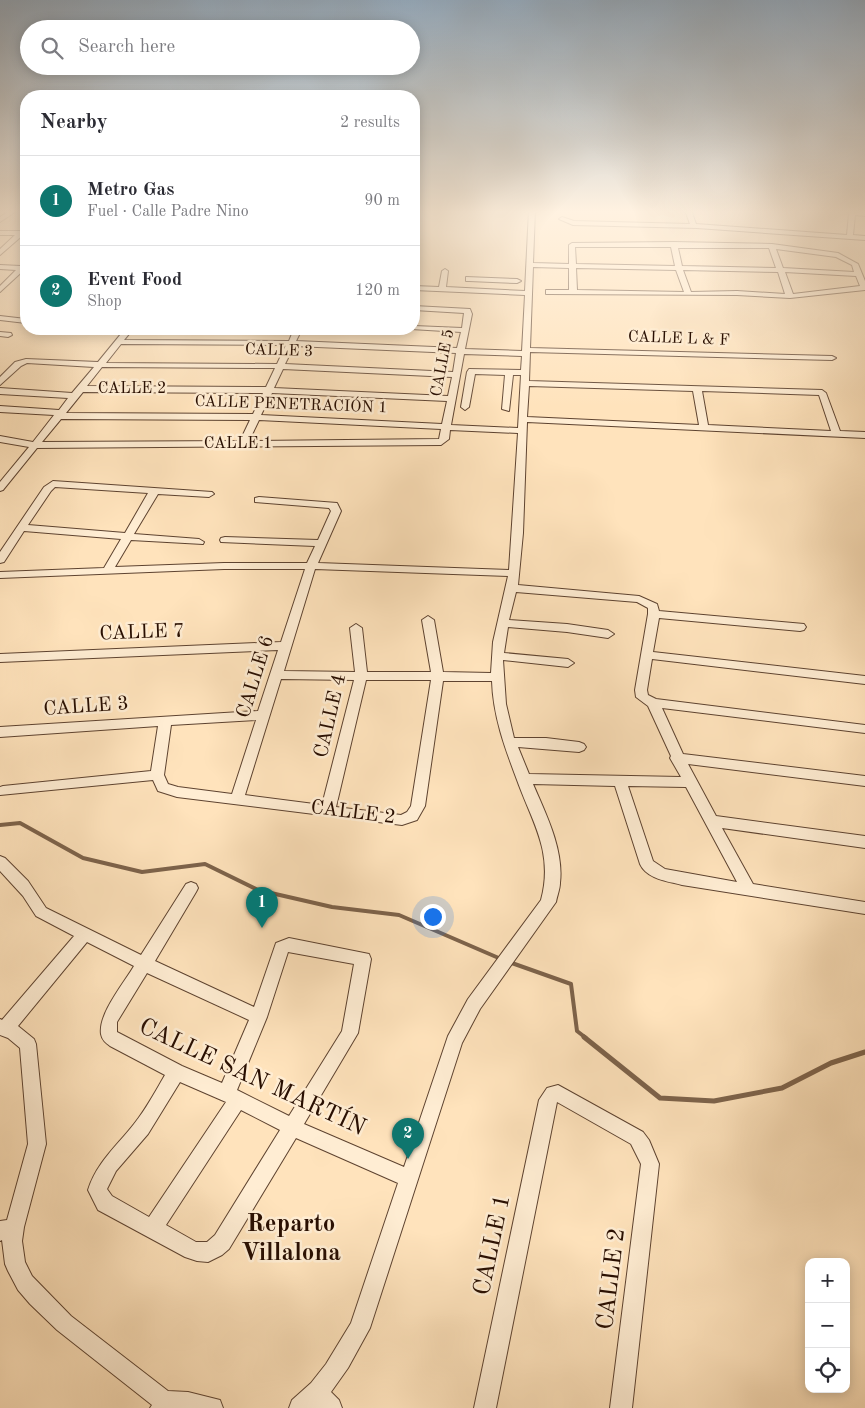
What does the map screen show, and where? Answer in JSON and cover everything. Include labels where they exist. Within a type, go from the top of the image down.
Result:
[{"type":"street","points":[[0,290],[14,276]]},
{"type":"street","points":[[442,289],[444,276]]},
{"type":"street","points":[[300,1408],[324,1401],[341,1362],[360,1328],[454,1040],[474,1004],[553,893],[555,874],[551,844],[523,779],[502,720],[498,677],[498,656],[512,588],[518,533],[530,276]]},
{"type":"street","points":[[573,276],[573,293]]},
{"type":"street","points":[[682,276],[688,294]]},
{"type":"street","points":[[784,276],[790,296]]},
{"type":"street","points":[[549,292],[737,293],[790,296],[864,288],[860,276]]},
{"type":"street","points":[[469,279],[517,281]]},
{"type":"street","points":[[496,292],[498,280]]},
{"type":"street","points":[[420,288],[529,293]]},
{"type":"street","name":"CALLE 5","points":[[420,308],[467,311],[468,314],[444,439],[441,442]]},
{"type":"street","points":[[0,318],[20,320]]},
{"type":"street","points":[[420,328],[464,330]]},
{"type":"street","points":[[0,488],[124,335]]},
{"type":"street","points":[[243,444],[295,335]]},
{"type":"street","name":"CALLE L & F","points":[[118,342],[291,343],[461,352],[832,358]]},
{"type":"street","name":"CALLE 3","points":[[0,381],[21,362],[100,365],[281,366],[457,375]]},
{"type":"street","points":[[465,407],[470,372],[509,372],[526,378],[697,389],[822,393],[836,432]]},
{"type":"street","points":[[506,409],[509,372]]},
{"type":"street","points":[[697,389],[704,426]]},
{"type":"street","name":"CALLE 2","points":[[0,391],[269,390],[452,399]]},
{"type":"street","name":"CALLE PENETRACIÓN 1","points":[[0,409],[61,414],[256,417],[522,431]]},
{"type":"street","points":[[524,419],[836,432],[865,435]]},
{"type":"street","name":"CALLE 1","points":[[0,439],[36,445],[441,442]]},
{"type":"street","points":[[0,560],[47,489],[53,484],[209,494]]},
{"type":"street","points":[[108,570],[155,490]]},
{"type":"street","name":"CALLE 6","points":[[237,798],[311,566],[336,511],[333,505],[259,500]]},
{"type":"street","points":[[21,528],[199,542]]},
{"type":"street","points":[[225,540],[321,543]]},
{"type":"street","points":[[0,575],[224,566],[311,566],[514,573]]},
{"type":"street","points":[[512,588],[639,599],[653,606],[654,614],[641,690],[642,696],[653,702],[865,729]]},
{"type":"street","points":[[654,614],[800,628]]},
{"type":"street","name":"CALLE 2","points":[[157,775],[163,787],[176,792],[237,798],[402,820],[412,816],[418,806],[438,676],[428,620]]},
{"type":"street","points":[[504,623],[567,628],[608,634]]},
{"type":"street","name":"CALLE 4","points":[[328,810],[361,676],[356,628]]},
{"type":"street","name":"CALLE 7","points":[[0,658],[285,646]]},
{"type":"street","points":[[647,655],[865,680]]},
{"type":"street","points":[[498,656],[568,663]]},
{"type":"street","points":[[276,675],[498,677]]},
{"type":"street","points":[[653,702],[677,758],[748,889]]},
{"type":"street","name":"CALLE 3","points":[[0,732],[265,715]]},
{"type":"street","points":[[4,791],[157,775],[165,721]]},
{"type":"street","points":[[509,742],[546,743],[579,747]]},
{"type":"street","points":[[677,758],[865,781]]},
{"type":"street","points":[[523,779],[690,782]]},
{"type":"street","points":[[620,781],[647,864],[661,874],[865,908]]},
{"type":"street","points":[[711,821],[865,842]]},
{"type":"street","points":[[0,862],[38,905],[41,912],[145,964],[259,1017]]},
{"type":"street","points":[[145,964],[192,888]]},
{"type":"street","points":[[85,934],[3,1028],[14,1032],[28,1044],[37,1144],[7,1229],[12,1242],[15,1264],[25,1284],[36,1297],[64,1323],[162,1404],[188,1403],[212,1408]]},
{"type":"street","points":[[153,1228],[232,1096],[279,952],[289,945],[363,959],[350,1033],[215,1250],[208,1253],[200,1253],[105,1203],[97,1190],[99,1181],[104,1173],[141,1130],[176,1072]]},
{"type":"street","name":"CALLE SAN MARTÍN","points":[[145,964],[109,1022],[109,1035],[116,1041],[176,1072],[232,1096],[292,1128],[410,1179]]},
{"type":"street","name":"CALLE 2","points":[[553,1094],[558,1093],[565,1096],[637,1138],[648,1156],[650,1172],[621,1408]]},
{"type":"street","name":"CALLE 1","points":[[485,1408],[548,1100],[553,1094]]},
{"type":"waterway","points":[[0,825],[20,823],[83,858],[142,872],[205,864],[258,890],[332,907],[399,915],[501,959]]},
{"type":"waterway","points":[[509,962],[571,984],[577,1031],[586,1038]]},
{"type":"waterway","points":[[584,1037],[660,1098],[714,1101],[782,1088],[831,1063],[865,1052]]},
{"type":"place","name":"Metro Gas","points":[[262,928]]},
{"type":"place","name":"Event Food","points":[[408,1159]]},
{"type":"district","name":"Reparto Villalona","points":[[291,1238]]}]
